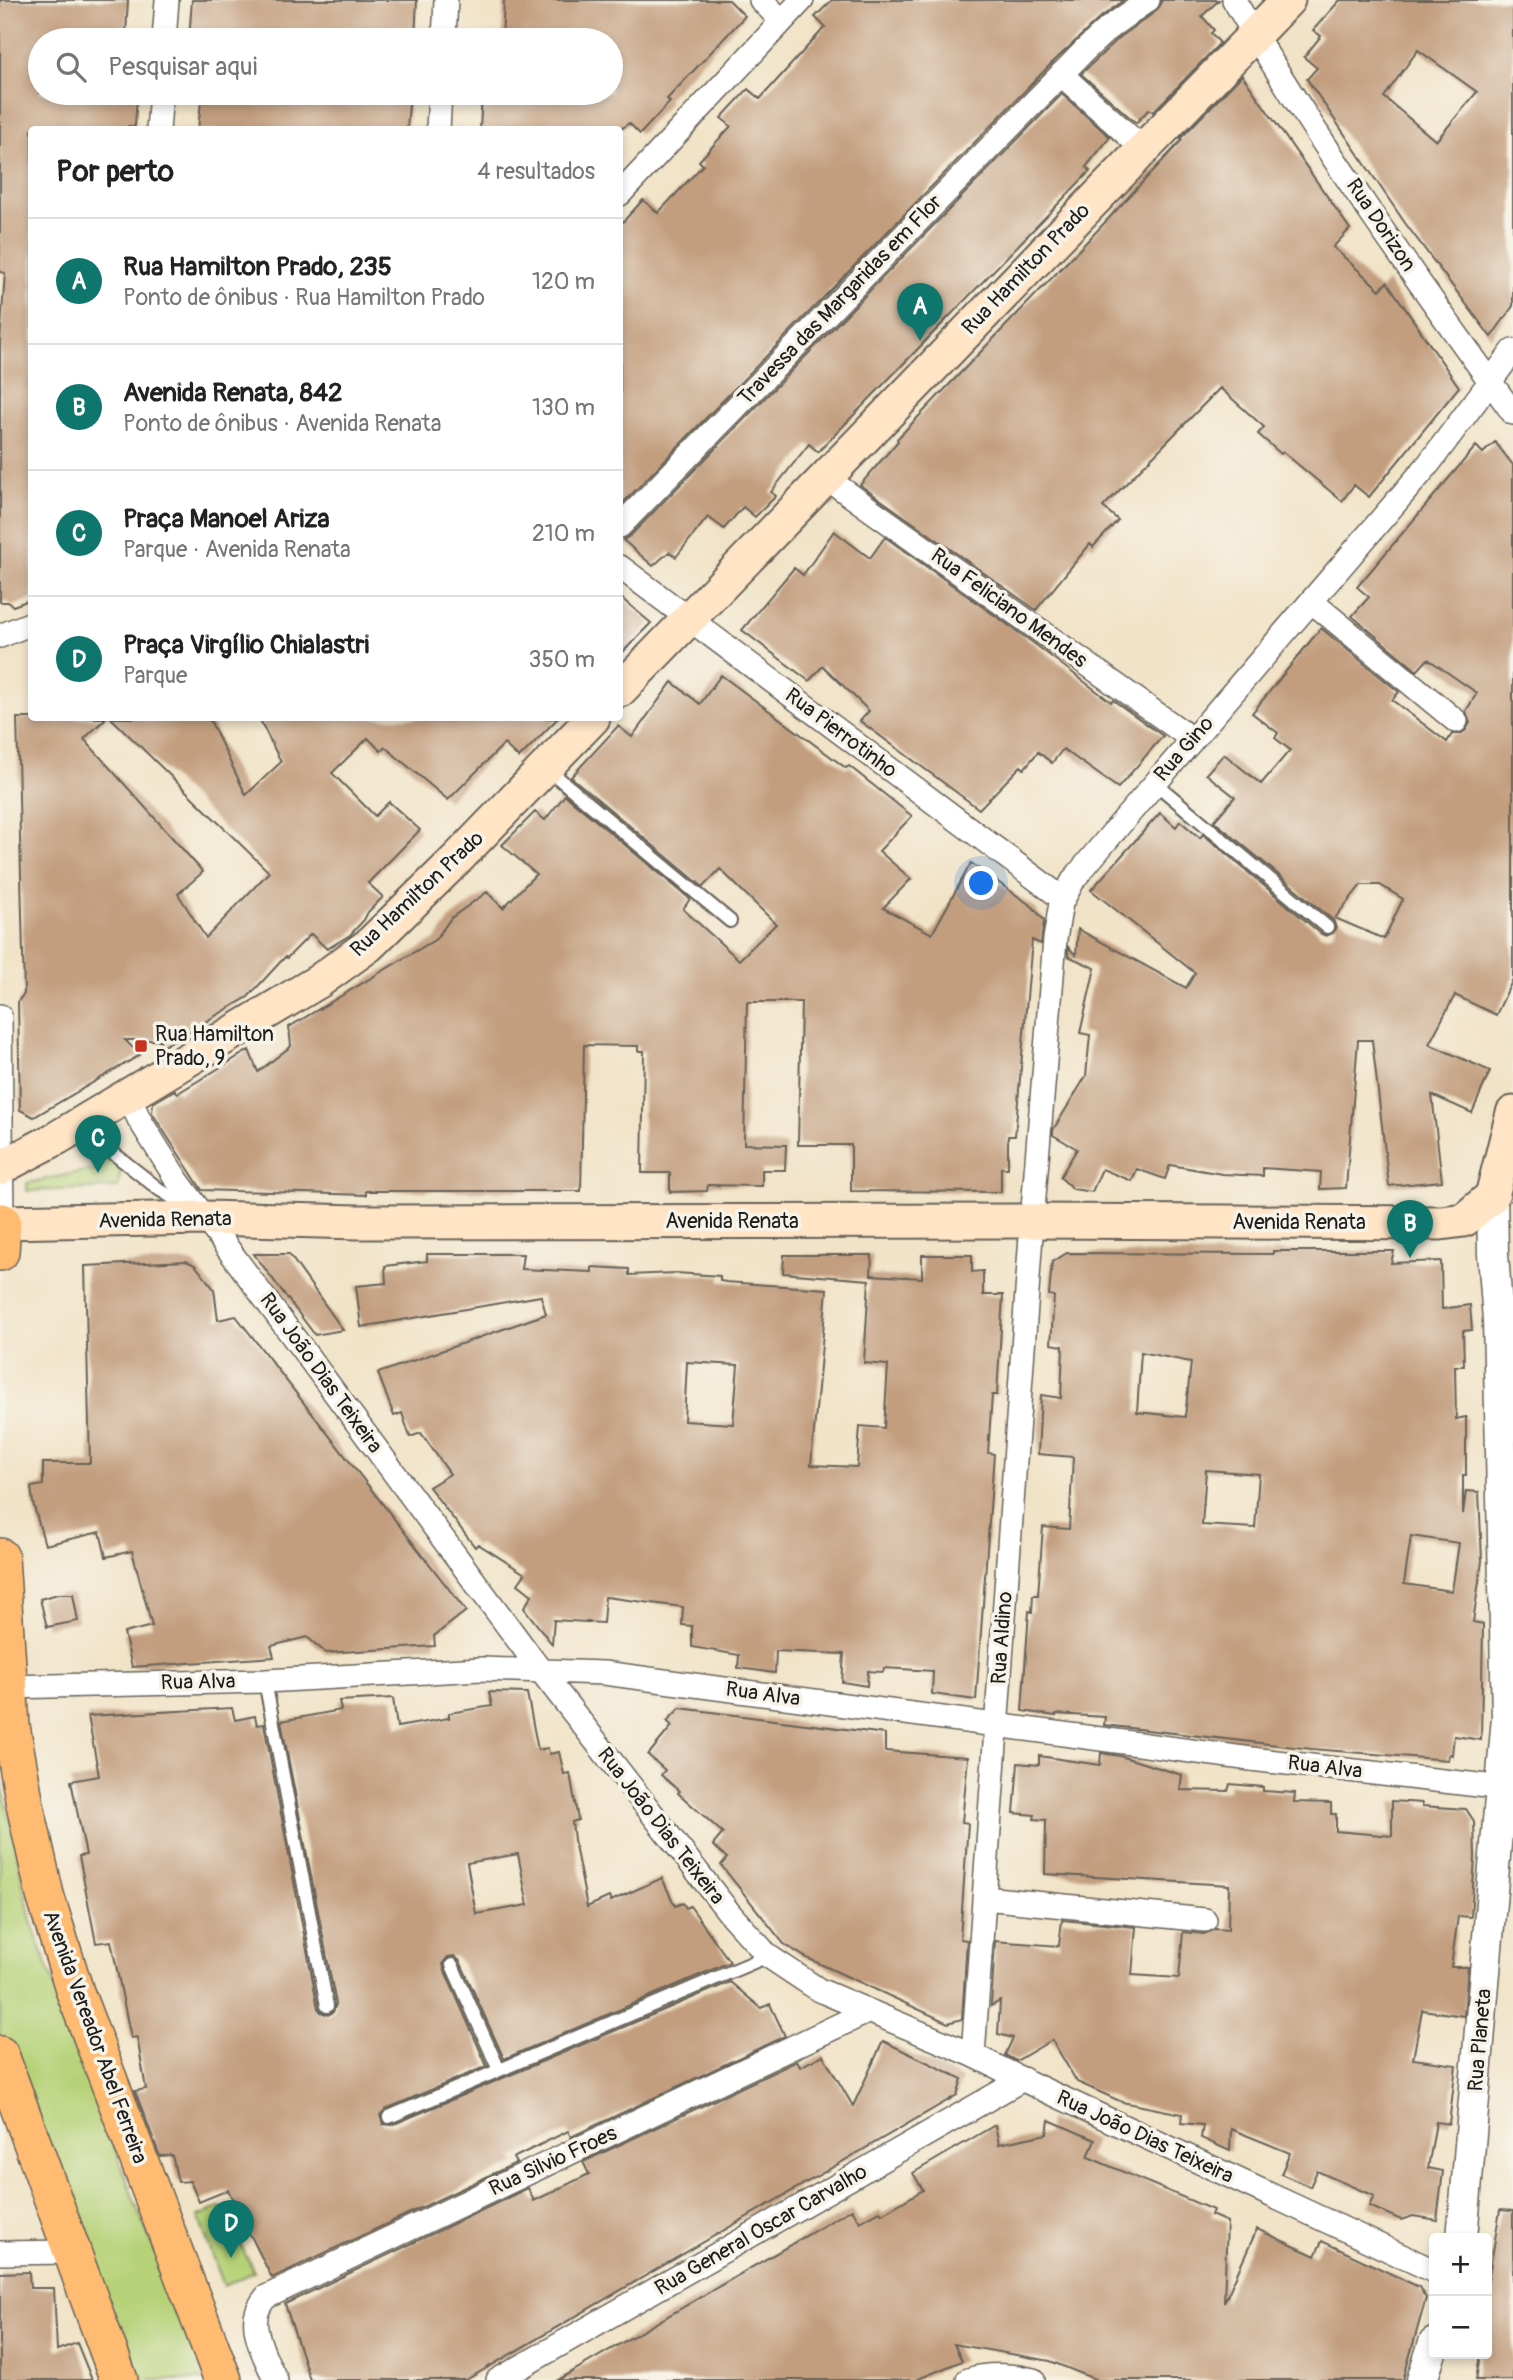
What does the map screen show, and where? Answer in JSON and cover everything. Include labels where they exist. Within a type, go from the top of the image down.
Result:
[{"type":"main road","name":"Rua Hamilton Prado","points":[[623,687],[1288,0]]},
{"type":"main road","name":"Rua Hamilton Prado","points":[[1,1167],[78,1126],[318,981],[369,945],[458,858],[590,721]]},
{"type":"main road","name":"Rua Planeta","points":[[1493,1196],[1513,1112]]},
{"type":"main road","points":[[1464,1220],[1493,1196]]},
{"type":"main road","name":"Avenida Renata","points":[[1,1232],[206,1218],[358,1222],[1441,1223],[1464,1220]]},
{"type":"main road","name":"Avenida Vereador Abel Ferreira","points":[[0,1557],[11,1726],[45,1895],[71,1980],[223,2380]]},
{"type":"main road","points":[[0,2055],[119,2380]]},
{"type":"street","points":[[165,28],[167,0]]},
{"type":"street","points":[[445,28],[446,0]]},
{"type":"street","points":[[761,0],[782,20]]},
{"type":"street","points":[[623,191],[802,0]]},
{"type":"street","name":"Travessa das Margaridas em Flor","points":[[623,523],[1061,74],[1110,27],[1149,0]]},
{"type":"street","name":"Rua Dorizon","points":[[1234,0],[1268,60],[1513,414]]},
{"type":"street","points":[[1061,74],[1143,149]]},
{"type":"street","points":[[158,126],[160,105]]},
{"type":"street","points":[[438,126],[439,105]]},
{"type":"street","name":"Rua Gino","points":[[1032,1221],[1055,939],[1063,899],[1074,879],[1427,466],[1513,351]]},
{"type":"street","name":"Rua Feliciano Mendes","points":[[825,477],[1192,739]]},
{"type":"street","name":"Rua Pierrotinho","points":[[623,569],[1063,899]]},
{"type":"street","points":[[1311,601],[1456,721]]},
{"type":"street","points":[[0,636],[28,625]]},
{"type":"street","points":[[0,1016],[1,1232]]},
{"type":"street","name":"Rua João Dias Teixeira","points":[[128,1094],[156,1148],[206,1218],[541,1671],[731,1915],[768,1956],[819,1990],[973,2055],[1429,2269]]},
{"type":"street","name":"Rua Planeta","points":[[1462,2233],[1507,1788],[1493,1196]]},
{"type":"street","points":[[1464,1220],[1493,1254]]},
{"type":"street","name":"Rua Aldino","points":[[973,2055],[1032,1221]]},
{"type":"street","name":"Rua Alva","points":[[8,1687],[265,1681],[481,1669],[604,1673],[1251,1759],[1507,1788]]},
{"type":"street","points":[[984,1898],[1205,1920]]},
{"type":"street","name":"Rua Silvio Froes","points":[[276,2380],[267,2363],[255,2325],[256,2315],[266,2297],[869,2011]]},
{"type":"street","name":"Rua General Oscar Carvalho","points":[[498,2380],[1023,2080]]},
{"type":"street","points":[[0,2253],[72,2252]]},
{"type":"street","points":[[1422,2380],[1429,2358]]},
{"type":"street","points":[[968,2380],[1011,2375],[1033,2380]]},
{"type":"lane","points":[[545,767],[730,921]]},
{"type":"lane","points":[[1155,783],[1327,927]]},
{"type":"lane","points":[[78,1126],[160,1190],[206,1218]]},
{"type":"lane","points":[[265,1681],[327,2006]]},
{"type":"lane","points":[[389,2117],[768,1956]]},
{"type":"lane","points":[[452,1965],[499,2070]]},
{"type":"green space","points":[[107,1149],[122,1163],[118,1188],[27,1191],[27,1183],[100,1168]]},
{"type":"green space","points":[[0,1775],[31,1921],[143,2224],[183,2310],[210,2380],[127,2380],[36,2144],[0,2035]]},
{"type":"green space","points":[[222,2207],[254,2272],[224,2286],[198,2216]]},
{"type":"building","points":[[0,0],[128,0],[126,28],[28,28],[28,105],[136,105],[135,126],[28,126],[28,600],[13,606],[8,602],[0,602],[0,341],[5,273],[0,272]]},
{"type":"building","points":[[192,0],[417,0],[416,28],[190,28]]},
{"type":"building","points":[[504,0],[729,0],[745,16],[667,99],[670,102],[640,134],[629,123],[623,128],[480,126],[481,105],[623,105],[623,28],[503,28]]},
{"type":"building","points":[[832,0],[1124,0],[1101,17],[1051,64],[623,503],[623,222],[643,200],[658,213],[703,165],[699,161],[731,126],[721,118],[748,89],[760,99],[825,27],[815,17]]},
{"type":"building","points":[[1162,0],[1219,0],[1202,16],[1214,30],[1211,33],[1220,43],[1153,112],[1149,109],[1136,123],[1081,74],[1119,38],[1156,11]]},
{"type":"building","points":[[1340,0],[1513,0],[1513,306],[1491,337],[1405,223],[1307,79],[1317,68],[1304,57],[1321,36],[1313,30]],"holes":[[[1418,50],[1477,92],[1436,141],[1384,97]]]},
{"type":"building","points":[[1242,75],[1350,229],[1333,247],[1380,290],[1387,282],[1459,387],[1369,497],[1354,485],[1342,501],[1258,434],[1264,427],[1220,388],[1103,507],[1118,520],[1093,547],[1090,544],[1036,610],[860,485],[897,439]]},
{"type":"building","points":[[1062,94],[1110,137],[1086,167],[1090,171],[818,452],[809,444],[771,492],[776,496],[755,517],[743,507],[724,529],[708,517],[676,557],[669,552],[653,566],[623,540],[630,536]]},
{"type":"building","points":[[201,105],[409,105],[407,126],[198,126]]},
{"type":"building","points":[[1495,442],[1513,465],[1513,979],[1496,1015],[1455,995],[1429,1044],[1490,1071],[1472,1113],[1432,1095],[1442,1181],[1389,1186],[1372,1040],[1358,1040],[1346,1188],[1320,1189],[1321,1172],[1263,1168],[1263,1176],[1222,1174],[1170,1165],[1165,1179],[1137,1169],[1132,1181],[1102,1169],[1092,1192],[1073,1189],[1060,1177],[1077,1149],[1053,1135],[1053,1130],[1086,1076],[1090,1035],[1080,1033],[1095,968],[1068,956],[1068,947],[1076,955],[1078,929],[1186,988],[1195,973],[1091,890],[1160,813],[1176,827],[1180,821],[1200,838],[1203,834],[1321,934],[1326,936],[1333,933],[1336,928],[1333,920],[1214,821],[1235,797],[1206,774],[1224,754],[1261,784],[1290,750],[1275,738],[1278,733],[1252,713],[1321,628],[1399,692],[1392,700],[1447,742],[1452,734],[1460,734],[1466,730],[1470,723],[1466,711],[1477,693],[1428,659],[1417,671],[1352,616],[1369,597],[1357,587],[1476,446],[1483,453]],"holes":[[[1361,885],[1380,885],[1403,899],[1384,939],[1335,918]]]},
{"type":"building","points":[[834,531],[870,558],[885,537],[1111,702],[1113,700],[1163,736],[1118,788],[1063,749],[1052,763],[1038,752],[1024,769],[1021,766],[979,809],[860,721],[869,711],[823,666],[809,681],[742,630],[794,568],[803,575]]},
{"type":"building","points":[[623,600],[651,623],[623,652]]},
{"type":"building","points":[[721,675],[846,768],[849,766],[912,816],[879,851],[911,879],[883,908],[932,934],[971,863],[1033,907],[1044,920],[1041,944],[1032,940],[1015,1136],[1008,1136],[1008,1168],[1001,1168],[1001,1192],[851,1191],[851,1145],[798,1145],[801,1002],[747,1002],[744,1144],[786,1145],[785,1170],[762,1170],[762,1186],[708,1185],[707,1191],[670,1192],[670,1173],[642,1173],[644,1051],[638,1051],[638,1046],[584,1045],[581,1191],[366,1191],[366,1195],[202,1190],[152,1113],[153,1103],[175,1090],[178,1093],[249,1050],[258,1072],[291,1046],[289,1027],[436,939],[451,918],[487,892],[503,908],[536,874],[502,845],[535,812],[545,820],[565,795],[690,899],[683,909],[739,960],[776,924],[720,869],[703,887],[571,777],[618,726],[632,737],[672,682],[700,704]]},
{"type":"building","points":[[17,718],[28,718],[28,721],[103,721],[84,739],[203,872],[178,894],[206,938],[269,872],[114,721],[210,721],[246,795],[281,762],[260,721],[555,721],[519,758],[504,744],[448,800],[385,747],[381,751],[368,738],[332,773],[375,816],[389,802],[420,830],[368,883],[383,897],[364,920],[350,935],[327,949],[311,934],[285,957],[248,997],[160,1048],[160,1040],[125,1040],[140,1055],[34,1117],[20,1110],[18,1001],[24,994]]},
{"type":"building","points":[[1273,1251],[1394,1251],[1391,1263],[1441,1261],[1442,1309],[1470,1305],[1472,1330],[1463,1331],[1464,1366],[1455,1366],[1456,1419],[1466,1417],[1463,1514],[1466,1491],[1479,1492],[1482,1561],[1473,1622],[1483,1624],[1481,1740],[1454,1736],[1452,1755],[1449,1754],[1448,1760],[1312,1749],[1104,1725],[1105,1717],[1056,1716],[1022,1711],[1029,1611],[1032,1612],[1033,1595],[1038,1595],[1043,1527],[1069,1529],[1073,1457],[1038,1454],[1041,1395],[1061,1398],[1063,1346],[1051,1344],[1054,1296],[1049,1295],[1052,1262],[1067,1253],[1273,1254]],"holes":[[[1141,1352],[1191,1362],[1185,1417],[1137,1412]],[[1206,1470],[1259,1474],[1255,1528],[1202,1525]],[[1411,1536],[1459,1543],[1452,1591],[1404,1584]]]},
{"type":"building","points":[[254,1254],[289,1254],[343,1330],[315,1335]]},
{"type":"building","points":[[427,1254],[523,1254],[521,1269],[592,1272],[592,1267],[629,1269],[629,1275],[676,1273],[720,1276],[720,1281],[726,1282],[827,1289],[811,1465],[857,1467],[860,1426],[884,1428],[888,1365],[864,1363],[869,1280],[783,1273],[784,1255],[872,1255],[871,1275],[922,1278],[922,1255],[972,1255],[972,1272],[983,1271],[983,1295],[1003,1295],[997,1395],[992,1395],[988,1453],[994,1454],[976,1700],[932,1694],[933,1671],[884,1668],[883,1672],[868,1671],[867,1686],[842,1682],[844,1654],[776,1651],[775,1673],[738,1668],[739,1655],[692,1647],[692,1626],[682,1625],[683,1607],[605,1597],[603,1623],[554,1620],[552,1644],[524,1608],[532,1595],[518,1584],[525,1574],[478,1544],[475,1547],[429,1487],[450,1474],[421,1433],[410,1437],[402,1413],[394,1416],[378,1373],[546,1314],[541,1296],[361,1327],[356,1286],[386,1283],[385,1266],[427,1261]],"holes":[[[687,1362],[738,1365],[733,1424],[684,1421]]]},
{"type":"building","points":[[186,1261],[195,1265],[214,1289],[218,1320],[236,1316],[466,1611],[434,1636],[435,1646],[326,1653],[307,1637],[271,1646],[274,1657],[132,1667],[124,1633],[152,1626],[132,1551],[106,1557],[100,1532],[45,1545],[31,1487],[43,1485],[43,1463],[90,1463],[85,1266]]},
{"type":"building","points":[[58,1594],[73,1594],[78,1621],[47,1627],[40,1599]]},
{"type":"building","points":[[489,1692],[527,1693],[538,1750],[548,1748],[549,1754],[559,1752],[564,1774],[570,1773],[578,1820],[572,1822],[574,1840],[587,1907],[609,1897],[611,1901],[662,1878],[675,1906],[683,1903],[686,1908],[690,1906],[730,1962],[504,2059],[460,1961],[454,1956],[448,1957],[443,1963],[444,1969],[487,2066],[386,2109],[380,2115],[383,2124],[392,2125],[730,1982],[761,2008],[770,2004],[785,2036],[571,2137],[568,2131],[513,2158],[516,2163],[272,2278],[228,2190],[199,2202],[190,2181],[178,2182],[172,2155],[160,2156],[135,2091],[146,2089],[137,2037],[131,2038],[111,1941],[96,1943],[79,1856],[86,1855],[71,1781],[99,1776],[88,1716],[232,1708],[235,1720],[255,1716],[257,1725],[264,1724],[318,2008],[328,2015],[333,2012],[336,2004],[281,1721],[341,1710],[339,1701],[393,1698],[397,1727],[449,1718],[449,1713],[492,1706]],"holes":[[[518,1854],[528,1905],[476,1914],[467,1863]]]},
{"type":"building","points":[[680,1708],[885,1734],[885,1751],[968,1757],[962,1822],[968,1823],[960,1939],[967,1940],[962,2019],[948,2023],[805,1957],[784,1944],[721,1865],[727,1858],[713,1845],[723,1833],[678,1793],[679,1791],[661,1775],[665,1770],[648,1755],[672,1726],[667,1721]]},
{"type":"building","points":[[1101,1753],[1182,1775],[1180,1790],[1228,1791],[1230,1784],[1263,1787],[1263,1791],[1295,1793],[1294,1802],[1331,1803],[1331,1814],[1336,1814],[1336,1831],[1392,1836],[1392,1801],[1466,1809],[1474,1821],[1475,1857],[1471,1917],[1458,1916],[1451,1967],[1468,1967],[1464,2016],[1422,2010],[1413,2059],[1456,2065],[1449,2124],[1436,2122],[1428,2168],[1443,2171],[1437,2220],[1413,2216],[1401,2220],[1369,2206],[1374,2196],[1317,2171],[1310,2187],[1281,2174],[1290,2153],[1231,2129],[1230,2151],[1201,2138],[1203,2125],[1181,2123],[1182,2114],[1122,2102],[1077,2082],[1052,2040],[1016,2061],[1005,2055],[1013,2038],[998,2034],[1000,2001],[991,2006],[995,1941],[1059,1946],[1062,1920],[1136,1927],[1132,1975],[1179,1978],[1183,1932],[1204,1934],[1215,1929],[1228,1930],[1229,1885],[1045,1874],[1046,1820],[1034,1819],[1035,1815],[1014,1813],[1018,1763],[1039,1765],[1039,1756],[1100,1765]]},
{"type":"building","points":[[883,2041],[962,2079],[957,2095],[466,2380],[310,2380],[285,2304],[528,2188],[534,2201],[589,2174],[583,2162],[797,2061],[800,2067],[823,2055],[853,2106]]},
{"type":"building","points":[[1049,2120],[1095,2140],[1088,2157],[1213,2210],[1211,2215],[1227,2222],[1224,2303],[1257,2229],[1315,2256],[1322,2241],[1419,2287],[1426,2298],[1403,2380],[1097,2380],[1050,2361],[954,2344],[962,2361],[916,2380],[558,2380],[852,2209],[860,2222],[880,2211],[882,2214],[923,2190],[913,2173],[995,2125],[999,2144],[1047,2134]]},
{"type":"building","points":[[1500,2210],[1513,2211],[1513,2380],[1476,2380],[1479,2359],[1492,2359],[1492,2257]]},
{"type":"building","points":[[29,2272],[30,2288],[54,2288],[57,2350],[77,2343],[92,2380],[0,2380],[0,2273]]},
{"type":"place","name":"Rua Hamilton Prado, 235","points":[[920,341]]},
{"type":"place","name":"Rua Hamilton Prado, 9","points":[[141,1046]]},
{"type":"place","name":"Praça Manoel Ariza","points":[[98,1173]]},
{"type":"place","name":"Avenida Renata, 842","points":[[1410,1258]]},
{"type":"place","name":"Praça Virgílio Chialastri","points":[[231,2258]]}]
